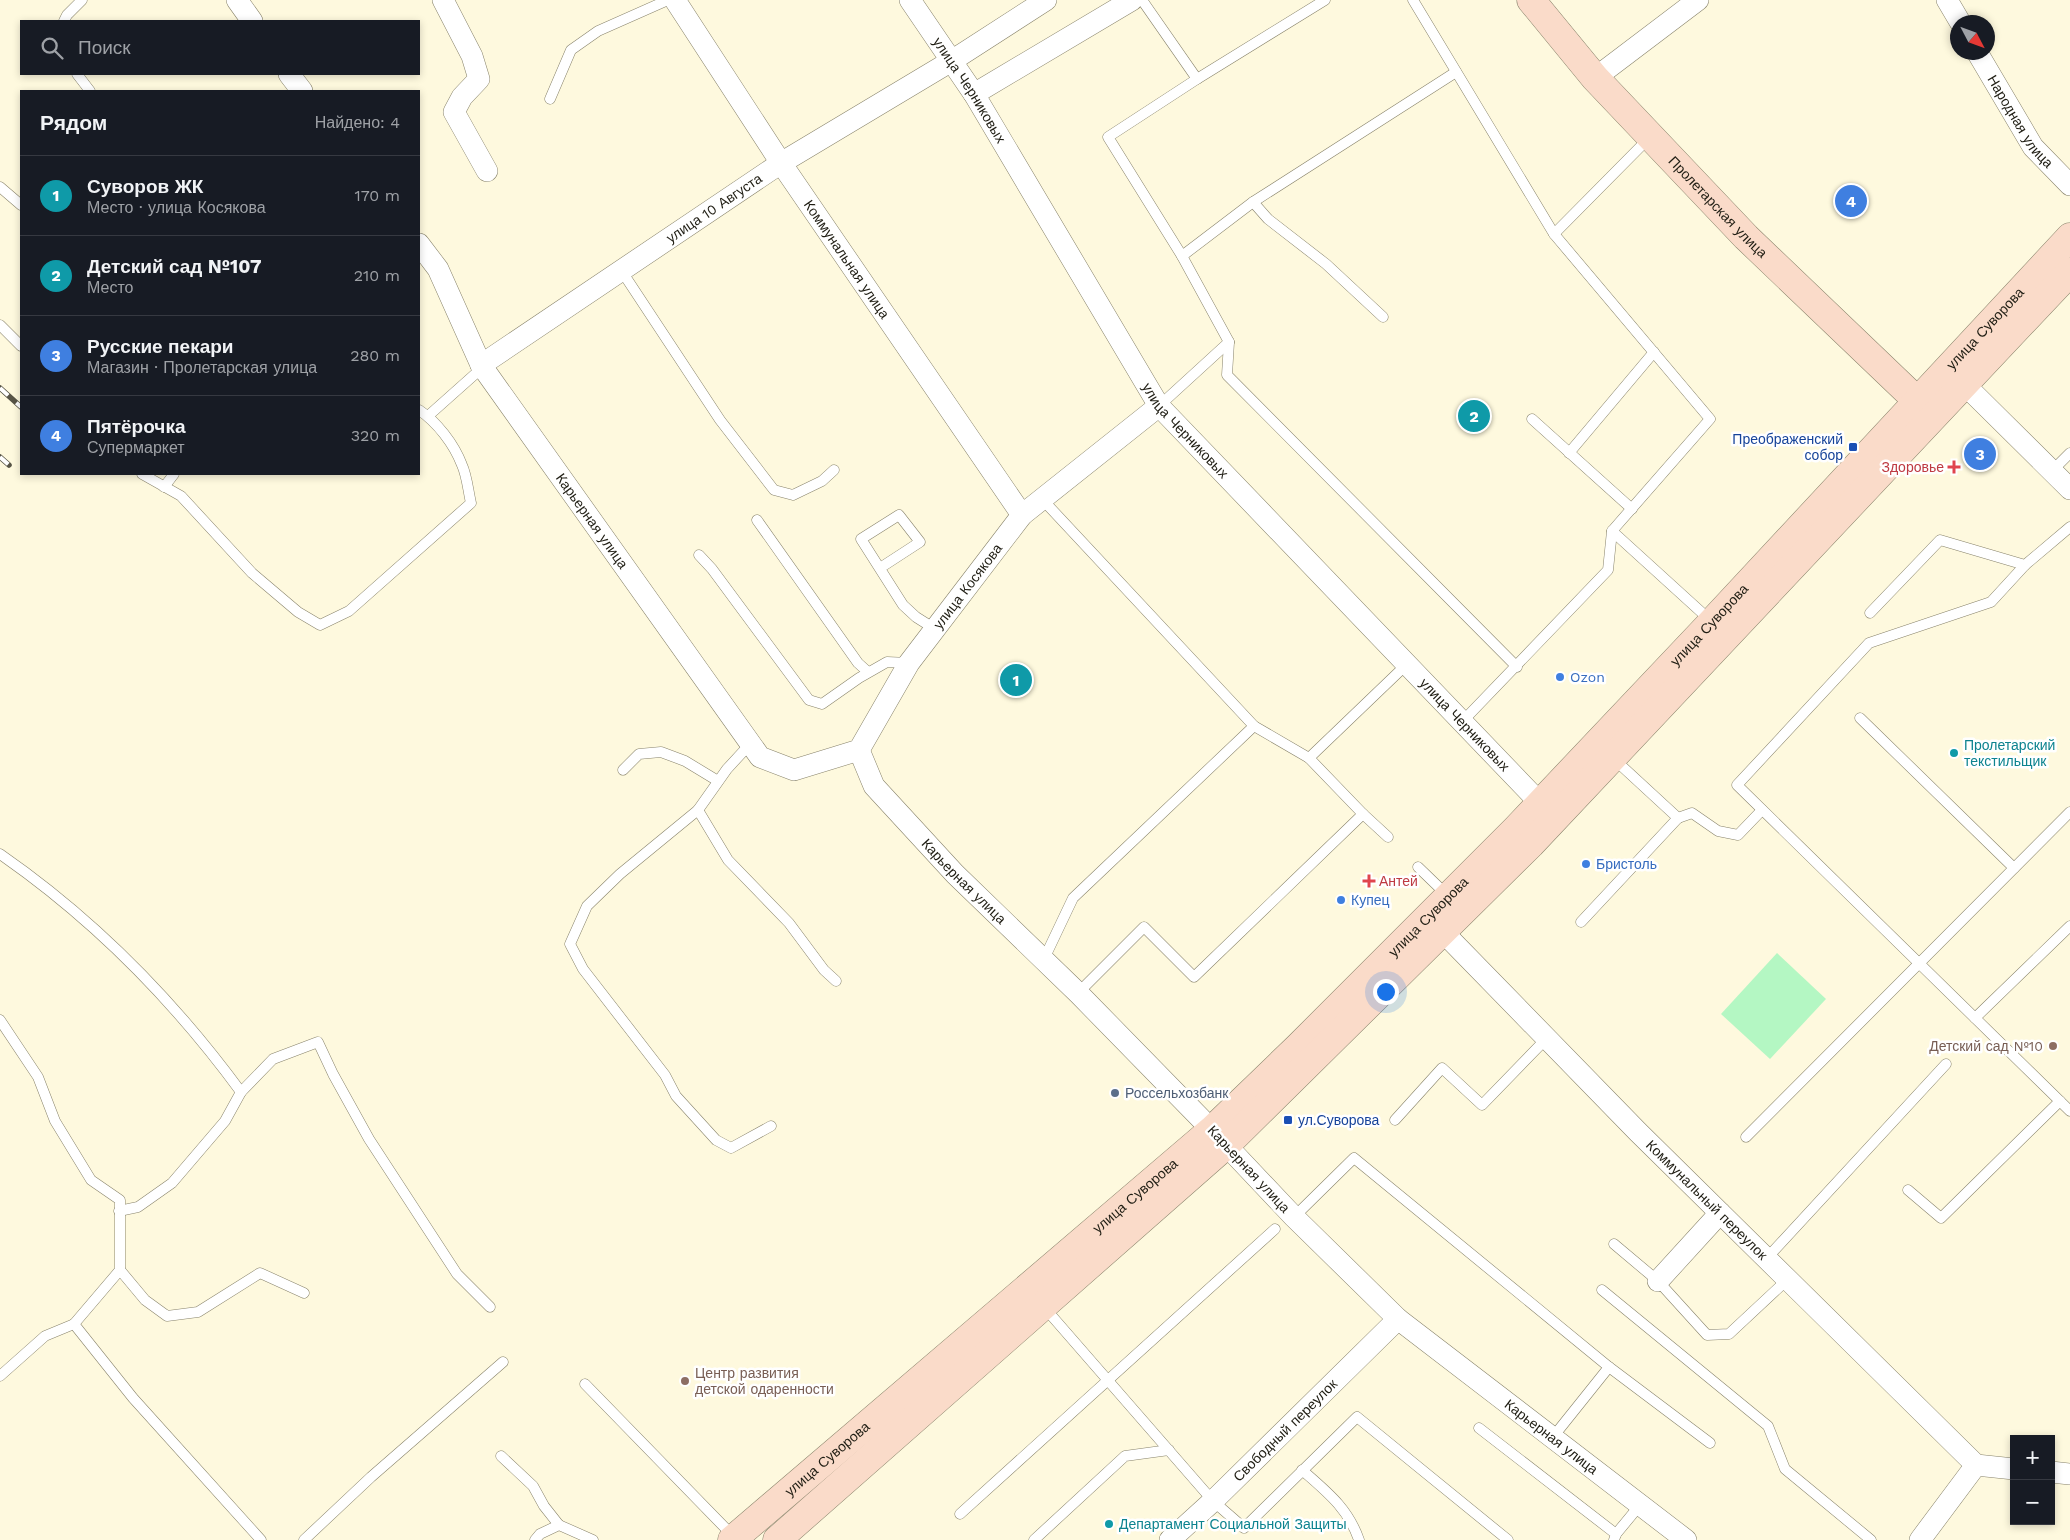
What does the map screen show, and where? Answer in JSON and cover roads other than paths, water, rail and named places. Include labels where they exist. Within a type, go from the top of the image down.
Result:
[{"type":"main road","name":"Пролетарская улица","points":[[1530,0],[1595,78],[1746,237],[1925,409]]},
{"type":"main road","name":"улица Суворова","points":[[777,1540],[1043,1306],[1219,1138],[1443,932],[1531,844],[1612,757],[1925,409],[2070,236]]},
{"type":"main road","name":"улица Суворова","points":[[733,1539],[1219,1138],[1712,622],[1925,409],[1963,383],[2070,272]]},
{"type":"street","points":[[237,0],[251,20]]},
{"type":"street","points":[[442,0],[472,56],[480,79],[462,97],[454,112],[487,171]]},
{"type":"street","name":"Коммунальная улица","points":[[675,0],[781,163],[1022,516]]},
{"type":"street","name":"улица Черниковых","points":[[910,0],[953,60],[974,94],[1159,406],[1461,723],[1540,802]]},
{"type":"street","name":"улица 10 Августа","points":[[482,366],[781,163],[953,60],[1046,0]]},
{"type":"street","points":[[974,94],[1132,0]]},
{"type":"street","points":[[1595,78],[1698,0]]},
{"type":"street","points":[[1946,0],[1956,15]]},
{"type":"street","name":"Народная улица","points":[[1983,60],[2033,147],[2070,185]]},
{"type":"street","points":[[291,75],[301,90]]},
{"type":"street","name":"Карьерная улица","points":[[420,245],[438,269],[482,366],[760,757],[794,770],[858,750],[874,786],[956,874],[1078,993],[1294,1217],[1398,1319],[1686,1540]]},
{"type":"street","points":[[1963,383],[2070,489]]},
{"type":"street","name":"улица Косякова","points":[[858,750],[909,663],[1022,516],[1159,406]]},
{"type":"street","name":"Коммунальный переулок","points":[[1443,932],[1546,1040],[1976,1465]]},
{"type":"street","points":[[1658,1281],[1720,1213]]},
{"type":"street","name":"Свободный переулок","points":[[1170,1540],[1214,1501],[1398,1319]]},
{"type":"street","points":[[1920,1540],[1976,1465],[2010,1469]]},
{"type":"street","points":[[2055,1472],[2070,1474]]},
{"type":"lane","points":[[64,20],[82,0]]},
{"type":"lane","points":[[550,99],[571,50],[598,31],[668,0]]},
{"type":"lane","points":[[1142,0],[1197,78]]},
{"type":"lane","points":[[1326,0],[1197,78],[1108,137],[1182,256],[1229,342],[1227,375],[1517,666]]},
{"type":"lane","points":[[1413,0],[1554,234],[1710,419],[1612,531],[1608,570],[1461,723]]},
{"type":"lane","points":[[1182,256],[1253,202],[1456,72]]},
{"type":"lane","points":[[78,75],[89,90]]},
{"type":"lane","points":[[1554,234],[1651,136]]},
{"type":"lane","points":[[0,187],[20,205]]},
{"type":"lane","points":[[1253,202],[1268,219],[1326,264],[1383,317]]},
{"type":"lane","points":[[621,270],[720,420],[774,490],[793,495],[822,481],[834,470]]},
{"type":"lane","points":[[0,325],[20,345]]},
{"type":"lane","points":[[1159,406],[1229,342]]},
{"type":"lane","points":[[1569,453],[1654,352]]},
{"type":"lane","points":[[428,416],[482,366]]},
{"type":"lane","points":[[144,475],[181,496],[252,573],[298,612],[320,626],[349,611],[471,503],[462,464],[446,436],[428,416],[420,411]]},
{"type":"lane","points":[[1532,419],[1632,509]]},
{"type":"lane","points":[[2052,471],[2070,453]]},
{"type":"lane","points":[[164,487],[173,475]]},
{"type":"lane","points":[[1042,499],[1254,726],[1309,758],[1388,837]]},
{"type":"lane","points":[[880,568],[920,542],[899,515],[861,539],[904,605],[916,617],[935,629]]},
{"type":"lane","points":[[757,520],[858,663],[868,672]]},
{"type":"lane","points":[[2070,527],[2025,565],[1991,602],[1869,643],[1737,785],[2070,1111]]},
{"type":"lane","points":[[1612,531],[1712,622]]},
{"type":"lane","points":[[1870,614],[1940,540],[2025,565]]},
{"type":"lane","points":[[699,555],[712,569],[809,700],[822,704],[868,672],[887,662],[909,663]]},
{"type":"lane","points":[[1309,758],[1406,665]]},
{"type":"lane","points":[[1860,718],[2014,868]]},
{"type":"lane","points":[[1044,959],[1073,898],[1254,726]]},
{"type":"lane","points":[[751,744],[718,781],[698,810],[620,874],[587,906],[570,944],[583,969],[665,1075],[676,1096],[716,1140],[731,1148],[771,1126]]},
{"type":"lane","points":[[623,770],[639,754],[661,752],[685,761],[718,781]]},
{"type":"lane","points":[[1612,757],[1678,818]]},
{"type":"lane","points":[[698,810],[728,860],[789,923],[824,970],[836,981]]},
{"type":"lane","points":[[1581,922],[1678,818],[1692,813],[1718,831],[1738,835],[1762,810]]},
{"type":"lane","points":[[1746,1137],[1918,962],[2070,812]]},
{"type":"lane","points":[[1078,993],[1144,928],[1194,977],[1363,814]]},
{"type":"lane","points":[[0,854],[80,915],[132,961],[212,1052],[241,1092]]},
{"type":"lane","points":[[1418,867],[1448,897]]},
{"type":"lane","points":[[1975,1018],[2070,926]]},
{"type":"lane","points":[[0,1020],[38,1077],[55,1120],[91,1180],[120,1200],[120,1270],[145,1300],[167,1316],[198,1312],[260,1273],[304,1293]]},
{"type":"lane","points":[[1395,1120],[1442,1068],[1482,1105],[1546,1040]]},
{"type":"lane","points":[[119,1211],[138,1208],[172,1183],[225,1121],[241,1092],[273,1059],[318,1042],[333,1074],[369,1139],[457,1274],[490,1307]]},
{"type":"lane","points":[[1767,1258],[1946,1064]]},
{"type":"lane","points":[[1908,1190],[1940,1218],[2060,1101]]},
{"type":"lane","points":[[1294,1217],[1354,1158],[1609,1367],[1710,1443]]},
{"type":"lane","points":[[960,1514],[1275,1229]]},
{"type":"lane","points":[[1614,1244],[1658,1281],[1707,1335],[1730,1334],[1788,1279]]},
{"type":"lane","points":[[0,1376],[45,1336],[74,1324],[120,1270]]},
{"type":"lane","points":[[1602,1290],[1768,1426],[1785,1469],[1871,1540]]},
{"type":"lane","points":[[1043,1306],[1214,1501],[1244,1528],[1357,1417],[1508,1540]]},
{"type":"lane","points":[[74,1324],[134,1398],[262,1540]]},
{"type":"lane","points":[[304,1540],[371,1477],[503,1362]]},
{"type":"lane","points":[[1553,1437],[1609,1367]]},
{"type":"lane","points":[[585,1384],[733,1539]]},
{"type":"lane","points":[[1479,1428],[1615,1537],[1640,1505]]},
{"type":"lane","points":[[1034,1540],[1125,1456],[1169,1450]]},
{"type":"lane","points":[[501,1456],[533,1486],[544,1506],[559,1525],[592,1540]]},
{"type":"lane","points":[[1302,1470],[1328,1492],[1352,1520],[1359,1540]]},
{"type":"lane","points":[[535,1540],[540,1534],[559,1525]]},
{"type":"railway","points":[[0,388],[20,406]]},
{"type":"railway","points":[[0,457],[9,465]]},
{"type":"place","name":"Пятёрочка","points":[[1851,201]]},
{"type":"place","name":"Детский сад №107","points":[[1474,416]]},
{"type":"place","name":"Преображенский собор","points":[[1853,447]]},
{"type":"place","name":"Русские пекари","points":[[1980,454]]},
{"type":"place","name":"Здоровье","points":[[1954,467]]},
{"type":"place","name":"Ozon","points":[[1560,677]]},
{"type":"place","name":"Суворов ЖК","points":[[1016,680]]},
{"type":"place","name":"Пролетарский текстильщик","points":[[1954,753]]},
{"type":"place","name":"Бристоль","points":[[1586,864]]},
{"type":"place","name":"Антей","points":[[1369,881]]},
{"type":"place","name":"Купец","points":[[1341,900]]},
{"type":"place","name":"Детский сад №10","points":[[2053,1046]]},
{"type":"place","name":"Россельхозбанк","points":[[1115,1093]]},
{"type":"place","name":"ул.Суворова","points":[[1288,1120]]},
{"type":"place","name":"Центр развития детской одаренности","points":[[685,1381]]},
{"type":"place","name":"Департамент Социальной Защиты","points":[[1109,1524]]}]
